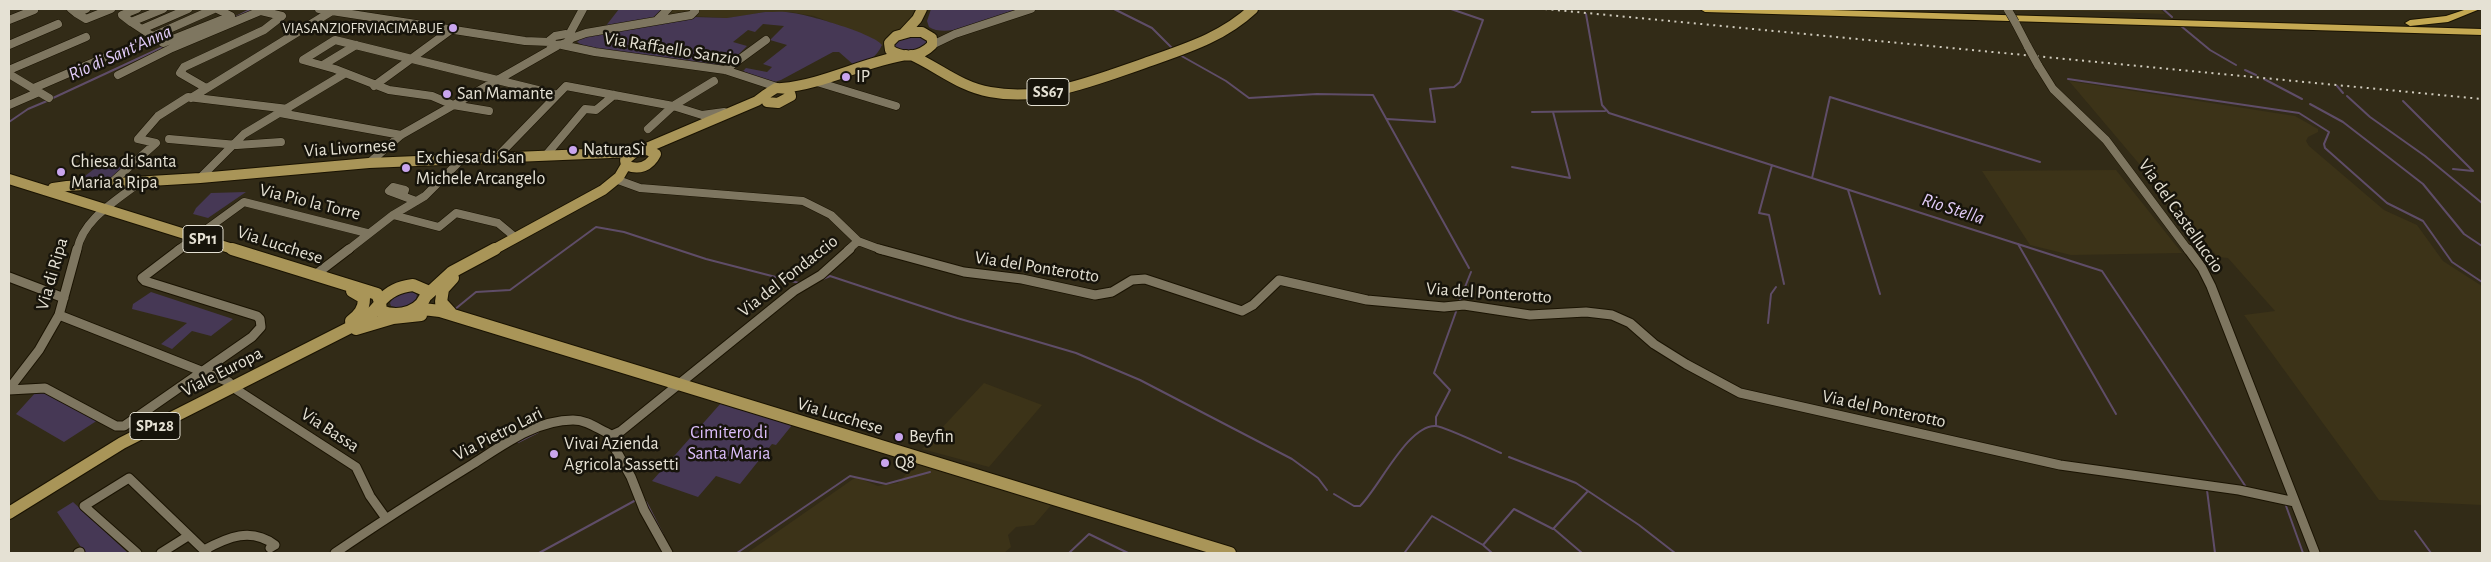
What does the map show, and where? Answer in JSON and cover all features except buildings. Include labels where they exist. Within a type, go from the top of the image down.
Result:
[{"type":"highway","points":[[1705,9],[2482,31]]},
{"type":"highway","points":[[1786,9],[2362,25],[2482,31]]},
{"type":"highway","points":[[2362,25],[2448,19],[2475,9]]},
{"type":"main road","points":[[904,33],[917,19],[923,9]]},
{"type":"main road","points":[[923,9],[922,27],[929,41],[927,55],[930,64]]},
{"type":"main road","name":"SS67","points":[[888,44],[892,52],[908,55],[930,64],[947,77],[971,87],[998,93],[1031,94],[1075,87],[1175,51],[1225,31],[1240,22],[1253,9]]},
{"type":"main road","name":"Via Livornese","points":[[639,151],[767,97],[781,88],[812,83],[890,57],[908,55],[929,41],[917,32],[904,33],[894,37],[880,55],[868,64]]},
{"type":"main road","name":"Via Livornese","points":[[767,97],[782,102],[812,83]]},
{"type":"main road","points":[[781,88],[789,89],[791,96]]},
{"type":"main road","name":"Via Livornese","points":[[615,182],[648,165],[662,147],[675,137]]},
{"type":"main road","name":"Via Livornese","points":[[55,193],[52,190],[53,188],[67,186],[200,178],[369,163],[651,150],[656,157]]},
{"type":"main road","points":[[380,304],[394,290],[452,272],[588,200],[615,182],[626,165],[625,160],[639,151]]},
{"type":"main road","points":[[626,165],[639,168]]},
{"type":"main road","points":[[9,179],[20,183]]},
{"type":"main road","name":"Via Livornese","points":[[20,183],[67,186]]},
{"type":"main road","name":"Via Lucchese","points":[[20,183],[377,294],[381,311],[388,315],[423,309],[440,311]]},
{"type":"main road","points":[[466,319],[446,309],[441,302],[440,295],[450,280],[474,261]]},
{"type":"main road","points":[[426,297],[436,284],[452,272]]},
{"type":"main road","name":"SP128","points":[[307,349],[358,316],[364,302],[359,294],[316,275]]},
{"type":"main road","name":"Via Lucchese","points":[[413,285],[425,289],[430,306],[484,326],[1230,553]]},
{"type":"main road","name":"Via Lucchese","points":[[411,311],[426,297]]},
{"type":"main road","name":"Viale Europa","points":[[9,513],[122,443],[349,328],[372,313],[380,304]]},
{"type":"main road","name":"Viale Europa","points":[[349,328],[388,315]]},
{"type":"main road","name":"SP128","points":[[307,349],[377,322],[402,317],[440,316],[484,326]]},
{"type":"street","points":[[74,11],[86,9]]},
{"type":"street","points":[[74,11],[86,19],[111,9]]},
{"type":"street","points":[[137,9],[122,15],[163,43],[231,16],[216,9],[153,36]]},
{"type":"street","points":[[131,22],[163,9]]},
{"type":"street","points":[[142,29],[188,9]]},
{"type":"street","name":"Via Raffaello Sanzio","points":[[319,9],[725,70],[781,88]]},
{"type":"street","points":[[369,163],[401,135],[498,80],[554,43],[576,20],[583,9]]},
{"type":"street","points":[[652,22],[660,19],[668,9]]},
{"type":"street","name":"Via Livornese","points":[[929,41],[1031,9]]},
{"type":"street","name":"Via del Castelluccio","points":[[2007,9],[2053,89],[2106,140],[2202,268],[2211,286],[2315,553]]},
{"type":"street","points":[[9,20],[34,10]]},
{"type":"street","points":[[118,75],[172,48],[263,10],[282,16],[264,30],[184,67],[180,73],[206,88]]},
{"type":"street","points":[[110,184],[156,143],[138,139],[158,116],[332,11]]},
{"type":"street","points":[[554,43],[691,15],[696,11]]},
{"type":"street","points":[[571,38],[576,20]]},
{"type":"street","points":[[9,45],[58,24]]},
{"type":"street","points":[[374,86],[452,29]]},
{"type":"street","points":[[9,72],[86,37]]},
{"type":"street","name":"Via Raffaello Sanzio","points":[[571,38],[579,49]]},
{"type":"street","points":[[489,110],[453,105],[432,96],[374,86],[323,65],[303,60],[335,40],[554,94]]},
{"type":"street","points":[[725,70],[766,40]]},
{"type":"street","points":[[323,65],[356,45]]},
{"type":"street","points":[[9,105],[113,54]]},
{"type":"street","points":[[9,72],[49,98]]},
{"type":"street","points":[[200,178],[244,134],[344,74]]},
{"type":"street","points":[[648,129],[673,106],[714,81]]},
{"type":"street","name":"Via Raffaello Sanzio","points":[[761,81],[767,89],[767,97]]},
{"type":"street","points":[[812,83],[896,106]]},
{"type":"street","points":[[496,158],[566,86],[673,106],[696,114],[710,115],[734,110]]},
{"type":"street","points":[[547,154],[577,116],[585,109],[596,110],[614,95]]},
{"type":"street","points":[[190,98],[288,109]]},
{"type":"street","points":[[280,113],[401,135]]},
{"type":"street","points":[[696,114],[701,118],[697,126]]},
{"type":"street","points":[[168,139],[231,145],[281,142]]},
{"type":"street","points":[[316,275],[368,233],[438,185],[461,160]]},
{"type":"street","name":"Via di Ripa","points":[[9,389],[39,350],[59,315],[74,263],[79,237],[91,221],[140,182]]},
{"type":"street","name":"Via del Fondaccio","points":[[615,182],[640,188],[678,192],[804,201],[831,215],[858,241],[821,275],[794,291],[679,385]]},
{"type":"street","points":[[403,195],[416,201]]},
{"type":"street","name":"Via Pio la Torre","points":[[203,371],[258,332],[261,327],[260,319],[145,281],[142,278],[244,202],[368,233]]},
{"type":"street","points":[[393,215],[439,227],[456,213],[498,223],[516,238]]},
{"type":"street","name":"Via del Ponterotto","points":[[858,241],[893,254],[964,272],[1022,279],[1095,295],[1112,292],[1132,280],[1145,278],[1242,311],[1256,304],[1270,287],[1279,280],[1366,300],[1444,307],[1464,305],[1530,316],[1586,312],[1612,315],[1630,323],[1654,344],[1686,364],[1727,388],[1740,393],[2060,466],[2239,490],[2295,502]]},
{"type":"street","points":[[10,279],[64,298]]},
{"type":"street","points":[[59,315],[229,382]]},
{"type":"street","points":[[9,389],[45,388],[116,426],[124,426],[203,371]]},
{"type":"street","points":[[668,553],[612,443],[612,435],[627,427],[679,385]]},
{"type":"street","name":"Via Bassa","points":[[236,390],[356,467],[370,496],[385,517]]},
{"type":"street","name":"Via Pietro Lari","points":[[335,553],[385,517],[492,452],[549,425],[568,420],[585,422],[612,435]]},
{"type":"street","points":[[137,553],[84,506],[129,478],[206,552],[228,537],[248,534],[266,537],[275,545],[270,548]]},
{"type":"street","points":[[161,553],[188,536]]},
{"type":"shaded area","points":[[665,9],[918,9],[906,28],[888,37],[883,46],[860,34],[814,16],[790,12],[766,12],[728,18],[693,16],[656,22]]},
{"type":"shaded area","points":[[2015,9],[2160,9],[2165,14],[2057,10],[2016,11]]},
{"type":"shaded area","points":[[2069,81],[2295,116],[2318,129],[2318,132],[2308,137],[2306,141],[2309,146],[2384,210],[2417,225],[2443,261],[2482,286],[2482,505],[2379,500],[2244,315],[2275,311],[2228,258],[2218,257]]},
{"type":"shaded area","points":[[2116,170],[2182,253],[2071,255],[2030,245],[1982,171]]},
{"type":"shaded area","points":[[984,383],[1042,405],[989,467],[922,449]]},
{"type":"shaded area","points":[[917,462],[1053,503],[1034,525],[1016,527],[1008,535],[1011,547],[1004,553],[747,553],[856,477],[878,486],[898,483]]},
{"type":"green space","points":[[619,9],[664,9],[656,18],[605,27]]},
{"type":"green space","points":[[931,9],[1018,9],[973,26],[948,31],[929,27],[927,21]]},
{"type":"green space","points":[[765,12],[790,12],[826,21],[867,36],[882,45],[874,56],[859,65],[855,66],[839,52],[833,52],[781,80],[771,83],[743,71],[746,68],[767,72],[772,67],[763,64],[787,45],[770,40],[784,26],[763,24],[755,32],[748,30],[733,42],[747,46],[725,68],[586,47],[577,42],[582,37],[694,17],[727,18]]},
{"type":"green space","points":[[919,34],[929,42],[923,49],[897,52],[892,43],[894,41]]},
{"type":"green space","points":[[98,166],[126,167],[111,181],[77,182]]},
{"type":"green space","points":[[246,192],[208,218],[193,214],[196,208],[211,193]]},
{"type":"green space","points":[[412,291],[417,295],[411,305],[403,307],[391,306],[390,303],[396,296]]},
{"type":"green space","points":[[151,292],[233,319],[211,336],[192,331],[172,349],[161,344],[187,323],[132,309],[133,304]]},
{"type":"green space","points":[[44,390],[98,420],[64,442],[16,414],[36,392]]},
{"type":"green space","name":"Cimitero di Santa Maria","points":[[721,403],[793,424],[776,445],[772,444],[740,484],[716,476],[698,497],[652,481]]},
{"type":"green space","points":[[73,502],[128,553],[85,553],[57,512]]},
{"type":"waterway","name":"Rio di Sant'Anna","points":[[234,18],[252,9]]},
{"type":"waterway","points":[[1114,9],[1152,28],[1173,49]]},
{"type":"waterway","points":[[1387,119],[1435,122],[1430,89],[1454,87],[1460,82],[1483,20],[1451,9]]},
{"type":"waterway","points":[[2163,9],[2172,17]]},
{"type":"waterway","name":"Rio Stella","points":[[1586,14],[1602,105],[1609,113],[1772,165]]},
{"type":"waterway","points":[[2181,26],[2210,50],[2236,65]]},
{"type":"waterway","name":"Rio di Sant'Anna","points":[[53,98],[165,46]]},
{"type":"waterway","points":[[1178,54],[1226,81],[1249,98],[1317,94],[1373,95],[1469,268]]},
{"type":"waterway","points":[[2245,70],[2256,75]]},
{"type":"waterway","points":[[2068,79],[2299,113],[2329,132],[2324,144],[2325,148],[2387,203],[2423,221],[2452,262],[2482,282]]},
{"type":"waterway","points":[[2264,79],[2302,99]]},
{"type":"waterway","points":[[2337,86],[2343,93]]},
{"type":"waterway","points":[[2347,96],[2370,117],[2425,156],[2482,203]]},
{"type":"waterway","points":[[1812,178],[1830,97],[2040,162]]},
{"type":"waterway","name":"Rio di Sant'Anna","points":[[9,122],[28,109],[47,101]]},
{"type":"waterway","points":[[2403,101],[2473,171],[2453,169]]},
{"type":"waterway","points":[[2310,104],[2343,122],[2423,184],[2464,234],[2482,246]]},
{"type":"waterway","points":[[1532,112],[1605,111]]},
{"type":"waterway","points":[[1512,167],[1570,178],[1553,112]]},
{"type":"waterway","name":"Rio Stella","points":[[1772,165],[2018,244]]},
{"type":"waterway","points":[[1772,165],[1759,213],[1769,215],[1784,284]]},
{"type":"waterway","points":[[1848,190],[1880,294]]},
{"type":"waterway","points":[[454,310],[476,292],[510,290],[596,227],[624,232],[706,259],[799,283]]},
{"type":"waterway","name":"Rio Stella","points":[[2018,244],[2102,271],[2246,487]]},
{"type":"waterway","points":[[2018,244],[2116,414]]},
{"type":"waterway","points":[[1459,302],[1471,272]]},
{"type":"waterway","points":[[823,279],[830,276],[957,318],[1076,353],[1140,380],[1292,459],[1318,478],[1327,490]]},
{"type":"waterway","points":[[1768,323],[1771,294],[1776,287]]},
{"type":"waterway","points":[[1436,426],[1436,417],[1450,390],[1434,373],[1457,309]]},
{"type":"waterway","points":[[1334,494],[1354,506],[1360,506],[1395,458],[1415,435],[1425,428],[1436,426]]},
{"type":"waterway","points":[[1436,426],[1501,453]]},
{"type":"waterway","points":[[518,442],[538,432]]},
{"type":"waterway","points":[[1509,457],[1576,483],[1588,491]]},
{"type":"waterway","points":[[737,553],[850,476],[886,484],[930,472]]},
{"type":"waterway","points":[[2207,490],[2215,553]]},
{"type":"waterway","points":[[1483,545],[1514,509],[1553,529],[1588,491]]},
{"type":"waterway","points":[[1588,491],[1639,525],[1675,553]]},
{"type":"waterway","points":[[539,553],[636,500]]},
{"type":"waterway","points":[[646,502],[663,535]]},
{"type":"waterway","name":"Rio Stella","points":[[2285,503],[2303,553]]},
{"type":"waterway","points":[[1405,552],[1432,516],[1483,545]]},
{"type":"waterway","points":[[1554,529],[1582,553]]},
{"type":"waterway","points":[[2415,531],[2431,553]]},
{"type":"waterway","points":[[1069,553],[1089,534],[1128,553]]},
{"type":"waterway","points":[[1483,545],[1492,553]]},
{"type":"railway","points":[[1545,9],[2482,99]]},
{"type":"place","name":"VIASANZIOFRVIACIMABUE","points":[[453,28]]},
{"type":"place","name":"IP","points":[[846,77]]},
{"type":"place","name":"San Mamante","points":[[447,94]]},
{"type":"place","name":"NaturaSì","points":[[573,150]]},
{"type":"place","name":"Ex chiesa di San Michele Arcangelo","points":[[406,168]]},
{"type":"place","name":"Chiesa di Santa Maria a Ripa","points":[[61,172]]},
{"type":"place","name":"Beyfin","points":[[899,437]]},
{"type":"place","name":"Vivai Azienda Agricola Sassetti","points":[[554,454]]},
{"type":"place","name":"Q8","points":[[885,463]]}]
